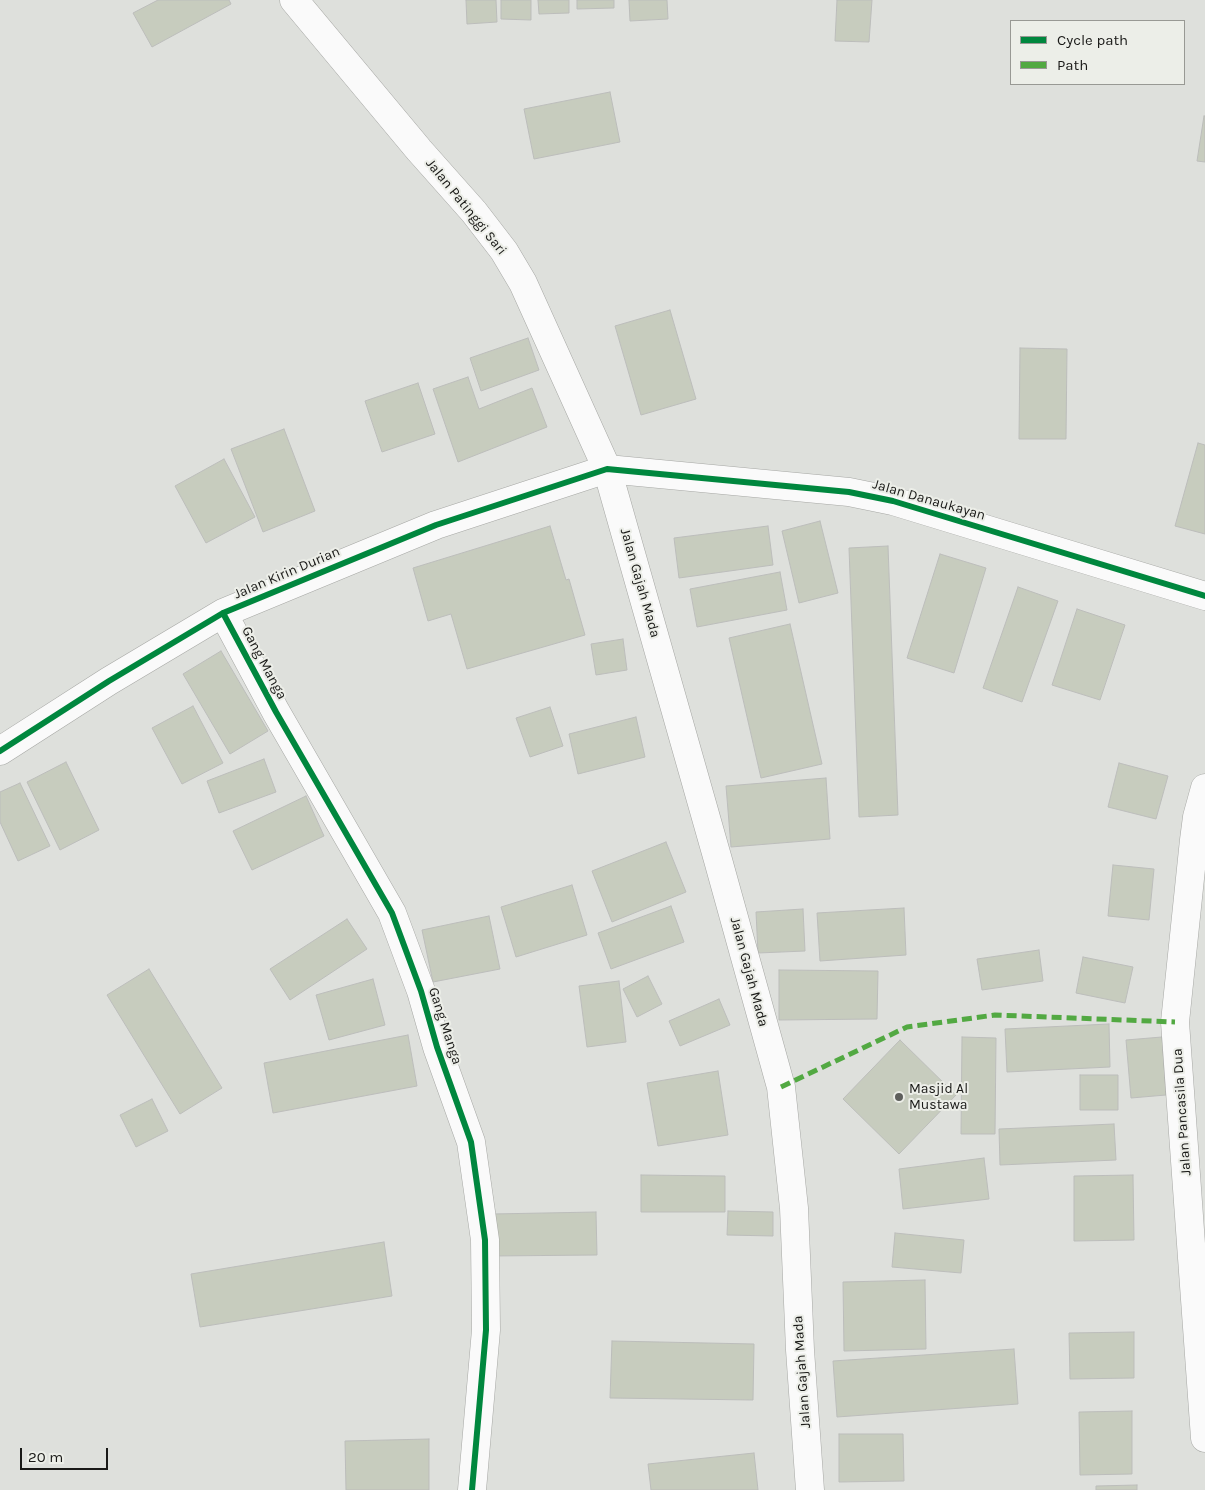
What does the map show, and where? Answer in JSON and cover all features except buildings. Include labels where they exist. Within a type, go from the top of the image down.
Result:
[{"type":"street","name":"Jalan Patinggi Sari","points":[[294,0],[419,150],[474,212],[504,251],[523,283],[607,469]]},
{"type":"street","name":"Jalan Danaukayan","points":[[607,469],[849,492],[893,501],[1205,596]]},
{"type":"street","name":"Jalan Kirin Durian","points":[[0,751],[108,681],[223,614],[436,525],[607,469]]},
{"type":"street","name":"Jalan Gajah Mada","points":[[607,469],[781,1087],[794,1208],[800,1350],[810,1490]]},
{"type":"street","name":"Gang Manga","points":[[223,614],[281,720],[392,913],[421,991],[437,1047],[471,1142],[485,1240],[486,1330],[472,1490]]},
{"type":"street","name":"Jalan Pancasila Dua","points":[[1205,788],[1196,817],[1175,1022],[1205,1438]]},
{"type":"marked path","points":[[781,1087],[907,1027],[995,1015],[1175,1022]]},
{"type":"cycle path","points":[[0,751],[109,681],[223,613],[436,525],[607,469],[849,492],[893,501],[1205,596]]},
{"type":"cycle path","points":[[223,613],[276,712],[392,913],[421,991],[437,1047],[471,1142],[485,1240],[486,1330],[472,1490]]},
{"type":"place","name":"Masjid Al Mustawa","points":[[899,1097]]}]
